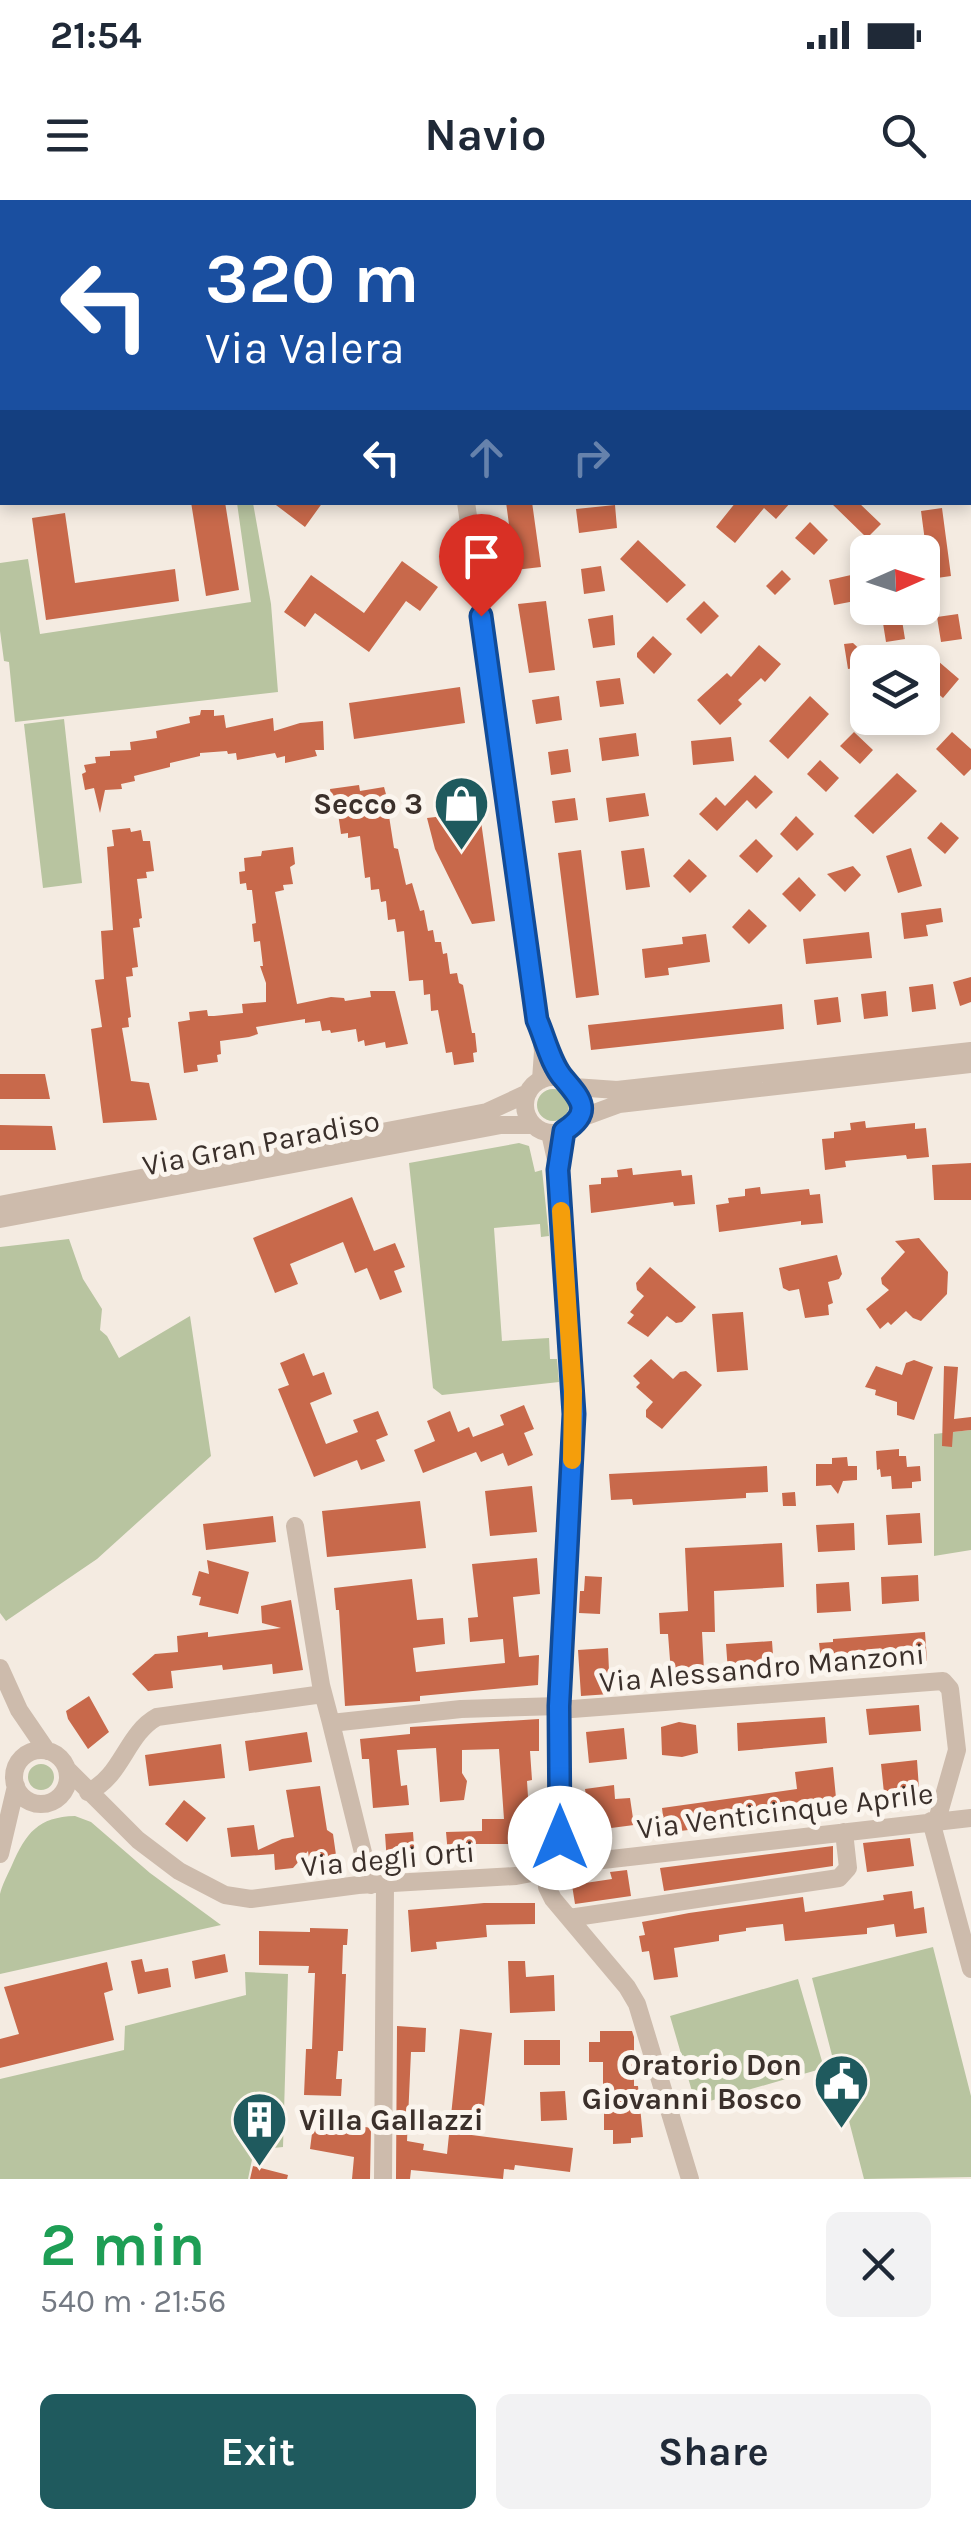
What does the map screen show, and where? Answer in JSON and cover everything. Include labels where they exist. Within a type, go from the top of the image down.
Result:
[{"type":"street","points":[[466,505],[543,1061],[526,1110],[556,1127]]},
{"type":"street","points":[[537,1020],[580,1099],[556,1127],[574,1414],[559,1708],[559,1850],[546,1872],[547,1887],[552,1899],[627,1986],[637,2004],[690,2179]]},
{"type":"street","points":[[535,1086],[569,1083],[617,1090],[971,1051]]},
{"type":"street","name":"Via Gran Paradiso","points":[[0,1219],[501,1125],[556,1127],[618,1104],[971,1064]]},
{"type":"street","name":"Via Gran Paradiso","points":[[0,1206],[487,1112],[535,1086]]},
{"type":"street","points":[[294,1526],[323,1694],[378,1886],[384,2179]]},
{"type":"street","points":[[0,1668],[20,1710],[47,1751],[61,1759],[66,1769],[67,1782],[59,1797]]},
{"type":"street","name":"Via Alessandro Manzoni","points":[[559,1708],[943,1681],[950,1689],[964,1744],[934,1820]]},
{"type":"street","points":[[2,1848],[21,1820],[38,1804],[59,1797],[94,1798],[142,1730],[158,1717],[323,1694]]},
{"type":"street","points":[[331,1723],[461,1710],[559,1708]]},
{"type":"street","points":[[20,1710],[23,1757]]},
{"type":"street","points":[[2,1848],[16,1786],[15,1770],[30,1752],[47,1751]]},
{"type":"street","name":"Via degli Orti","points":[[66,1769],[138,1840],[179,1871],[225,1895],[260,1898],[546,1872]]},
{"type":"street","points":[[16,1786],[24,1798],[38,1804]]},
{"type":"street","name":"Via Venticinque Aprile","points":[[546,1872],[594,1861],[971,1818]]},
{"type":"street","points":[[934,1820],[971,1969]]},
{"type":"street","points":[[570,1918],[839,1878],[848,1868],[844,1832]]},
{"type":"green space","points":[[237,505],[253,505],[271,604],[278,692],[15,722],[9,662],[4,661],[0,631],[0,563],[28,559],[40,634],[251,602]]},
{"type":"green space","points":[[64,719],[82,883],[43,888],[24,724]]},
{"type":"green space","points":[[553,1089],[564,1094],[569,1105],[564,1116],[553,1121],[542,1116],[537,1105],[542,1094]]},
{"type":"green space","points":[[519,1143],[529,1146],[535,1172],[542,1170],[549,1236],[541,1237],[540,1224],[494,1228],[502,1341],[549,1338],[550,1359],[557,1359],[559,1382],[442,1395],[433,1388],[409,1163]]},
{"type":"green space","points":[[69,1239],[83,1279],[102,1309],[100,1330],[119,1358],[190,1316],[211,1456],[97,1559],[6,1621],[0,1613],[0,1247]]},
{"type":"green space","points":[[971,1430],[971,1550],[934,1556],[934,1434]]},
{"type":"green space","points":[[41,1764],[50,1768],[54,1777],[50,1786],[41,1790],[32,1786],[28,1777],[32,1768]]},
{"type":"green space","points":[[75,1816],[91,1822],[150,1873],[221,1925],[0,1974],[0,1894],[17,1854],[28,1836],[42,1824]]},
{"type":"green space","points":[[933,1947],[971,2096],[971,2177],[864,2179],[812,1978]]},
{"type":"green space","points":[[245,1972],[288,1974],[283,2147],[254,2150],[248,2179],[0,2179],[0,2079],[124,2050],[125,2026],[246,1995]]},
{"type":"green space","points":[[798,1979],[824,2068],[696,2105],[670,2016]]},
{"type":"building","points":[[191,505],[225,505],[239,590],[206,596]]},
{"type":"building","points":[[276,505],[321,505],[305,527]]},
{"type":"building","points":[[506,505],[532,505],[541,567],[515,570]]},
{"type":"building","points":[[615,505],[617,528],[579,533],[576,509]]},
{"type":"building","points":[[734,505],[788,505],[776,519],[764,508],[735,543],[716,527]]},
{"type":"building","points":[[833,505],[861,505],[881,524],[870,535],[864,535]]},
{"type":"building","points":[[942,508],[951,576],[940,578],[940,535],[924,535],[921,511]]},
{"type":"building","points":[[65,513],[75,583],[175,569],[179,601],[46,620],[32,518]]},
{"type":"building","points":[[810,522],[828,540],[814,555],[795,538]]},
{"type":"building","points":[[638,540],[686,585],[667,603],[620,559]]},
{"type":"building","points":[[402,561],[438,587],[420,611],[406,601],[369,652],[315,613],[305,627],[284,612],[311,575],[364,613]]},
{"type":"building","points":[[601,566],[605,591],[584,594],[581,569]]},
{"type":"building","points":[[782,570],[791,579],[775,595],[766,586]]},
{"type":"building","points":[[850,575],[850,602],[834,605],[829,580]]},
{"type":"building","points":[[546,601],[555,670],[529,673],[518,604]]},
{"type":"building","points":[[704,601],[719,616],[701,634],[686,619]]},
{"type":"building","points":[[958,614],[962,639],[941,642],[940,617]]},
{"type":"building","points":[[613,615],[615,645],[593,648],[588,619]]},
{"type":"building","points":[[883,625],[903,625],[905,639],[886,642]]},
{"type":"building","points":[[653,636],[672,654],[654,674],[637,657]]},
{"type":"building","points":[[844,644],[855,645],[850,645],[850,669],[848,669]]},
{"type":"building","points":[[759,645],[781,664],[765,682],[761,678],[738,700],[742,704],[720,725],[697,700],[727,673],[731,677]]},
{"type":"building","points":[[940,663],[959,679],[943,698],[940,695]]},
{"type":"building","points":[[620,678],[624,704],[600,707],[596,681]]},
{"type":"building","points":[[460,687],[465,723],[354,739],[349,703]]},
{"type":"building","points":[[559,696],[562,720],[536,724],[532,700]]},
{"type":"building","points":[[810,696],[829,714],[788,759],[769,741]]},
{"type":"building","points":[[201,710],[214,710],[214,716],[224,715],[226,728],[273,718],[274,731],[323,721],[324,750],[315,750],[317,756],[285,763],[285,756],[277,758],[275,753],[237,760],[236,753],[227,751],[200,753],[170,763],[170,767],[134,776],[135,781],[121,784],[122,789],[105,790],[100,813],[94,788],[85,790],[84,765],[96,763],[95,757],[110,756],[110,751],[131,750],[130,742],[157,738],[156,731],[190,723],[189,717],[200,715]]},
{"type":"building","points":[[952,732],[971,749],[971,769],[964,776],[936,749]]},
{"type":"building","points":[[636,733],[639,756],[602,761],[599,738]]},
{"type":"building","points":[[851,735],[857,735],[873,750],[860,764],[840,746]]},
{"type":"building","points":[[731,737],[734,761],[693,765],[691,741]]},
{"type":"building","points":[[568,749],[571,772],[551,775],[548,752]]},
{"type":"building","points":[[820,760],[839,778],[826,792],[807,774]]},
{"type":"building","points":[[897,773],[917,791],[873,834],[854,816]]},
{"type":"building","points":[[755,775],[773,792],[756,809],[747,800],[717,831],[699,814],[716,797],[725,806]]},
{"type":"building","points":[[359,785],[360,791],[384,787],[392,816],[394,848],[398,849],[406,885],[412,883],[428,931],[433,930],[435,942],[441,942],[443,954],[447,953],[450,974],[457,973],[463,985],[475,1033],[474,1062],[454,1065],[452,1052],[446,1053],[438,1010],[431,1011],[430,994],[424,995],[423,980],[409,981],[404,931],[397,932],[395,919],[388,920],[386,901],[381,902],[379,889],[371,890],[370,877],[365,878],[360,836],[348,838],[348,833],[341,834],[338,813],[333,814],[330,789]]},
{"type":"building","points":[[477,793],[495,921],[472,924],[435,849],[427,818],[453,815],[450,797]]},
{"type":"building","points":[[645,793],[649,816],[609,822],[606,798]]},
{"type":"building","points":[[575,798],[578,820],[555,823],[552,801]]},
{"type":"building","points":[[796,816],[814,834],[797,851],[780,834]]},
{"type":"building","points":[[941,822],[959,838],[945,854],[927,838]]},
{"type":"building","points":[[130,828],[131,832],[141,830],[143,841],[150,841],[154,871],[146,872],[147,878],[137,879],[142,918],[140,927],[133,928],[138,967],[132,968],[133,976],[126,977],[131,1017],[129,1027],[122,1028],[131,1081],[149,1083],[157,1120],[103,1123],[91,1029],[102,1027],[95,980],[104,979],[101,931],[113,930],[107,847],[114,846],[112,830]]},
{"type":"building","points":[[756,839],[773,856],[757,873],[739,856]]},
{"type":"building","points":[[293,847],[293,884],[283,885],[284,890],[275,892],[297,1004],[331,997],[345,1001],[371,997],[370,991],[395,991],[408,1044],[386,1048],[385,1042],[365,1046],[364,1040],[358,1042],[356,1029],[331,1033],[322,1031],[320,1021],[305,1023],[305,1019],[256,1027],[258,1034],[220,1041],[218,1062],[197,1065],[198,1071],[184,1073],[178,1022],[190,1020],[189,1012],[207,1010],[208,1016],[243,1013],[242,1004],[266,1002],[260,941],[254,942],[252,890],[247,890],[246,883],[240,884],[239,872],[245,871],[244,858]]},
{"type":"building","points":[[644,848],[650,887],[626,890],[621,851]]},
{"type":"building","points":[[911,848],[922,886],[898,893],[886,856]]},
{"type":"building","points":[[581,850],[599,995],[576,998],[558,853]]},
{"type":"building","points":[[689,859],[707,876],[690,893],[673,876]]},
{"type":"building","points":[[853,866],[861,875],[845,892],[827,874]]},
{"type":"building","points":[[799,877],[816,895],[800,912],[782,894]]},
{"type":"building","points":[[941,908],[943,922],[926,925],[928,936],[904,939],[901,913]]},
{"type":"building","points":[[749,909],[767,926],[749,944],[732,927]]},
{"type":"building","points":[[869,932],[872,958],[806,964],[803,939]]},
{"type":"building","points":[[706,934],[710,962],[668,968],[669,975],[645,978],[642,949],[683,944],[682,937]]},
{"type":"building","points":[[971,977],[971,1002],[960,1006],[953,982]]},
{"type":"building","points":[[933,984],[936,1009],[912,1012],[909,987]]},
{"type":"building","points":[[886,991],[888,1016],[864,1019],[861,994]]},
{"type":"building","points":[[838,997],[841,1022],[817,1025],[814,1000]]},
{"type":"building","points":[[782,1004],[784,1029],[591,1050],[588,1025]]},
{"type":"building","points":[[0,1074],[45,1074],[50,1099],[0,1099]]},
{"type":"building","points":[[865,1121],[866,1128],[915,1123],[915,1129],[926,1128],[929,1157],[907,1159],[906,1155],[845,1161],[846,1167],[825,1170],[822,1139],[834,1138],[834,1132],[851,1130],[850,1123]]},
{"type":"building","points":[[0,1125],[52,1126],[56,1150],[0,1150]]},
{"type":"building","points":[[971,1163],[971,1200],[934,1200],[932,1165]]},
{"type":"building","points":[[632,1168],[633,1175],[681,1170],[682,1176],[692,1175],[695,1204],[674,1206],[673,1202],[591,1213],[589,1185],[601,1184],[601,1178],[618,1177],[617,1170]]},
{"type":"building","points":[[760,1187],[761,1194],[809,1189],[810,1195],[820,1194],[823,1223],[801,1225],[801,1221],[719,1232],[716,1205],[729,1203],[728,1198],[745,1196],[745,1189]]},
{"type":"building","points":[[352,1197],[374,1251],[395,1243],[405,1267],[394,1271],[402,1292],[380,1300],[367,1268],[355,1273],[343,1242],[290,1264],[298,1284],[275,1293],[253,1238]]},
{"type":"building","points":[[919,1238],[948,1272],[947,1294],[921,1321],[906,1311],[880,1329],[866,1309],[889,1290],[881,1278],[905,1252],[895,1241]]},
{"type":"building","points":[[837,1255],[842,1274],[828,1282],[833,1303],[828,1305],[829,1315],[805,1318],[799,1289],[783,1288],[779,1268]]},
{"type":"building","points":[[650,1267],[696,1307],[682,1322],[676,1323],[667,1316],[648,1337],[627,1323],[634,1315],[630,1312],[644,1296],[636,1283]]},
{"type":"building","points":[[743,1312],[748,1370],[717,1372],[712,1314]]},
{"type":"building","points":[[304,1353],[313,1376],[324,1372],[332,1394],[310,1403],[326,1444],[358,1432],[353,1420],[378,1411],[388,1435],[376,1440],[385,1461],[361,1470],[357,1460],[314,1477],[278,1389],[289,1385],[280,1363]]},
{"type":"building","points":[[651,1359],[673,1379],[686,1371],[702,1385],[662,1429],[646,1417],[653,1402],[636,1387],[640,1383],[633,1376]]},
{"type":"building","points":[[914,1360],[933,1367],[914,1420],[897,1415],[897,1402],[865,1387],[876,1366],[902,1375],[906,1363]]},
{"type":"building","points":[[944,1366],[958,1367],[954,1419],[971,1417],[971,1430],[953,1432],[952,1447],[942,1446]]},
{"type":"building","points":[[524,1405],[534,1429],[524,1433],[533,1455],[508,1466],[503,1453],[481,1462],[476,1452],[423,1473],[414,1450],[435,1441],[427,1421],[450,1411],[458,1432],[469,1427],[473,1437],[504,1425],[500,1415]]},
{"type":"building","points":[[899,1449],[899,1456],[906,1456],[907,1467],[920,1466],[921,1481],[912,1482],[912,1488],[892,1489],[891,1476],[881,1477],[880,1469],[877,1470],[876,1451]]},
{"type":"building","points":[[847,1457],[848,1466],[857,1466],[857,1480],[843,1481],[838,1494],[831,1485],[816,1486],[816,1464],[832,1464],[832,1458]]},
{"type":"building","points":[[767,1466],[768,1492],[746,1493],[746,1498],[633,1505],[632,1499],[611,1500],[609,1474]]},
{"type":"building","points":[[532,1486],[537,1532],[490,1536],[485,1491]]},
{"type":"building","points":[[795,1492],[796,1506],[783,1506],[782,1493]]},
{"type":"building","points":[[420,1501],[426,1548],[327,1557],[322,1511]]},
{"type":"building","points":[[920,1513],[922,1543],[888,1545],[886,1515]]},
{"type":"building","points":[[273,1516],[276,1542],[206,1550],[203,1524]]},
{"type":"building","points":[[854,1523],[855,1550],[818,1552],[816,1525]]},
{"type":"building","points":[[782,1543],[784,1587],[714,1591],[715,1632],[702,1632],[704,1671],[671,1673],[668,1634],[660,1634],[659,1613],[688,1611],[685,1548]]},
{"type":"building","points":[[537,1558],[540,1594],[513,1597],[519,1657],[539,1655],[538,1685],[420,1696],[420,1701],[345,1706],[334,1588],[412,1579],[417,1620],[443,1618],[445,1644],[413,1648],[416,1672],[505,1663],[503,1639],[470,1642],[468,1618],[478,1617],[472,1564]]},
{"type":"building","points":[[207,1560],[249,1572],[238,1614],[199,1605],[201,1597],[192,1595],[199,1571],[209,1574]]},
{"type":"building","points":[[918,1575],[919,1601],[882,1604],[881,1577]]},
{"type":"building","points":[[585,1576],[602,1577],[600,1614],[579,1613]]},
{"type":"building","points":[[849,1582],[851,1611],[817,1613],[816,1584]]},
{"type":"building","points":[[291,1600],[303,1670],[273,1674],[272,1664],[171,1671],[173,1688],[148,1691],[132,1674],[155,1654],[178,1652],[177,1636],[208,1632],[208,1637],[281,1628],[262,1623],[261,1606]]},
{"type":"building","points":[[925,1632],[927,1661],[882,1665],[882,1656],[822,1668],[819,1643]]},
{"type":"building","points":[[772,1641],[774,1669],[728,1672],[726,1644]]},
{"type":"building","points":[[608,1648],[610,1694],[581,1696],[578,1650]]},
{"type":"building","points":[[89,1696],[109,1732],[88,1749],[66,1711]]},
{"type":"building","points":[[919,1705],[921,1731],[869,1735],[866,1709]]},
{"type":"building","points":[[825,1717],[827,1743],[738,1751],[737,1723]]},
{"type":"building","points":[[539,1719],[539,1751],[530,1751],[532,1780],[527,1781],[529,1813],[541,1813],[542,1844],[473,1844],[473,1852],[448,1854],[446,1832],[482,1831],[482,1819],[504,1819],[499,1749],[462,1750],[462,1773],[467,1781],[464,1800],[440,1802],[436,1748],[397,1750],[401,1786],[407,1785],[409,1805],[373,1808],[369,1759],[362,1759],[360,1739],[410,1734],[410,1727]]},
{"type":"building","points":[[679,1722],[696,1725],[698,1753],[682,1757],[662,1755],[661,1727]]},
{"type":"building","points":[[624,1728],[627,1759],[589,1763],[586,1732]]},
{"type":"building","points":[[307,1732],[312,1762],[249,1771],[245,1741]]},
{"type":"building","points":[[221,1744],[225,1778],[149,1786],[145,1755]]},
{"type":"building","points":[[917,1760],[919,1789],[884,1793],[881,1764]]},
{"type":"building","points":[[833,1767],[836,1798],[776,1805],[774,1819],[665,1833],[662,1808],[797,1789],[795,1772]]},
{"type":"building","points":[[614,1785],[615,1799],[630,1798],[634,1825],[596,1830],[590,1825],[585,1789]]},
{"type":"building","points":[[320,1786],[337,1862],[310,1865],[308,1851],[293,1868],[275,1870],[274,1854],[231,1857],[227,1828],[254,1825],[258,1850],[294,1837],[286,1790]]},
{"type":"building","points":[[184,1800],[206,1818],[187,1842],[165,1824]]},
{"type":"building","points":[[413,1832],[415,1860],[387,1863],[385,1834]]},
{"type":"building","points":[[910,1838],[914,1866],[867,1872],[863,1843]]},
{"type":"building","points":[[833,1846],[833,1866],[664,1891],[660,1868]]},
{"type":"building","points":[[627,1870],[631,1896],[575,1904],[572,1885],[612,1879],[610,1872]]},
{"type":"building","points":[[912,1891],[914,1909],[924,1907],[927,1933],[896,1937],[894,1924],[867,1928],[867,1934],[785,1941],[783,1924],[746,1928],[719,1935],[719,1941],[674,1948],[678,1977],[654,1980],[649,1951],[642,1952],[642,1922],[803,1897],[805,1912],[884,1900],[883,1895]]},
{"type":"building","points":[[535,1903],[535,1924],[486,1925],[487,1937],[436,1942],[437,1949],[411,1952],[408,1910]]},
{"type":"building","points":[[310,1928],[348,1929],[347,1945],[343,1945],[343,2051],[338,2051],[336,2079],[342,2079],[341,2096],[304,2095],[306,2049],[312,2049],[315,1973],[308,1973],[309,1966],[259,1965],[259,1931],[310,1932]]},
{"type":"building","points":[[225,1954],[228,1972],[195,1979],[192,1961]]},
{"type":"building","points":[[142,1959],[145,1972],[168,1968],[171,1987],[138,1994],[131,1961]]},
{"type":"building","points":[[508,1961],[525,1961],[526,1977],[554,1975],[555,2011],[510,2013]]},
{"type":"building","points":[[107,1962],[113,1990],[104,1993],[114,2040],[0,2068],[0,2039],[19,2034],[4,1987]]},
{"type":"building","points":[[397,2026],[426,2028],[425,2052],[411,2052],[407,2141],[424,2144],[423,2150],[447,2154],[460,2029],[492,2033],[482,2125],[464,2126],[464,2134],[573,2148],[570,2172],[515,2165],[514,2170],[504,2169],[503,2179],[411,2170],[410,2179],[396,2179]]},
{"type":"building","points":[[600,2031],[632,2031],[634,2037],[634,2086],[638,2086],[643,2137],[631,2138],[631,2143],[613,2144],[613,2130],[604,2130],[604,2113],[612,2112],[612,2085],[603,2085],[603,2062],[589,2062],[589,2042],[600,2042]]},
{"type":"building","points":[[524,2040],[560,2040],[560,2065],[524,2065]]},
{"type":"building","points":[[565,2091],[567,2120],[541,2121],[540,2092]]},
{"type":"building","points":[[314,2118],[371,2128],[370,2179],[352,2179],[354,2157],[310,2149]]},
{"type":"building","name":"Villa Gallazzi","points":[[253,2166],[288,2175],[287,2179],[250,2179]]},
{"type":"slow traffic","points":[[561,1211],[573,1391],[572,1460]]},
{"type":"place","name":"Secco 3","points":[[462,853]]},
{"type":"place","name":"Oratorio Don Giovanni Bosco","points":[[841,2131]]},
{"type":"place","name":"Villa Gallazzi","points":[[260,2169]]},
{"type":"route","points":[[481,616],[537,1020],[564,1080],[578,1092],[581,1106],[574,1123],[564,1131],[558,1170],[574,1414],[559,1706],[560,1838]]}]
